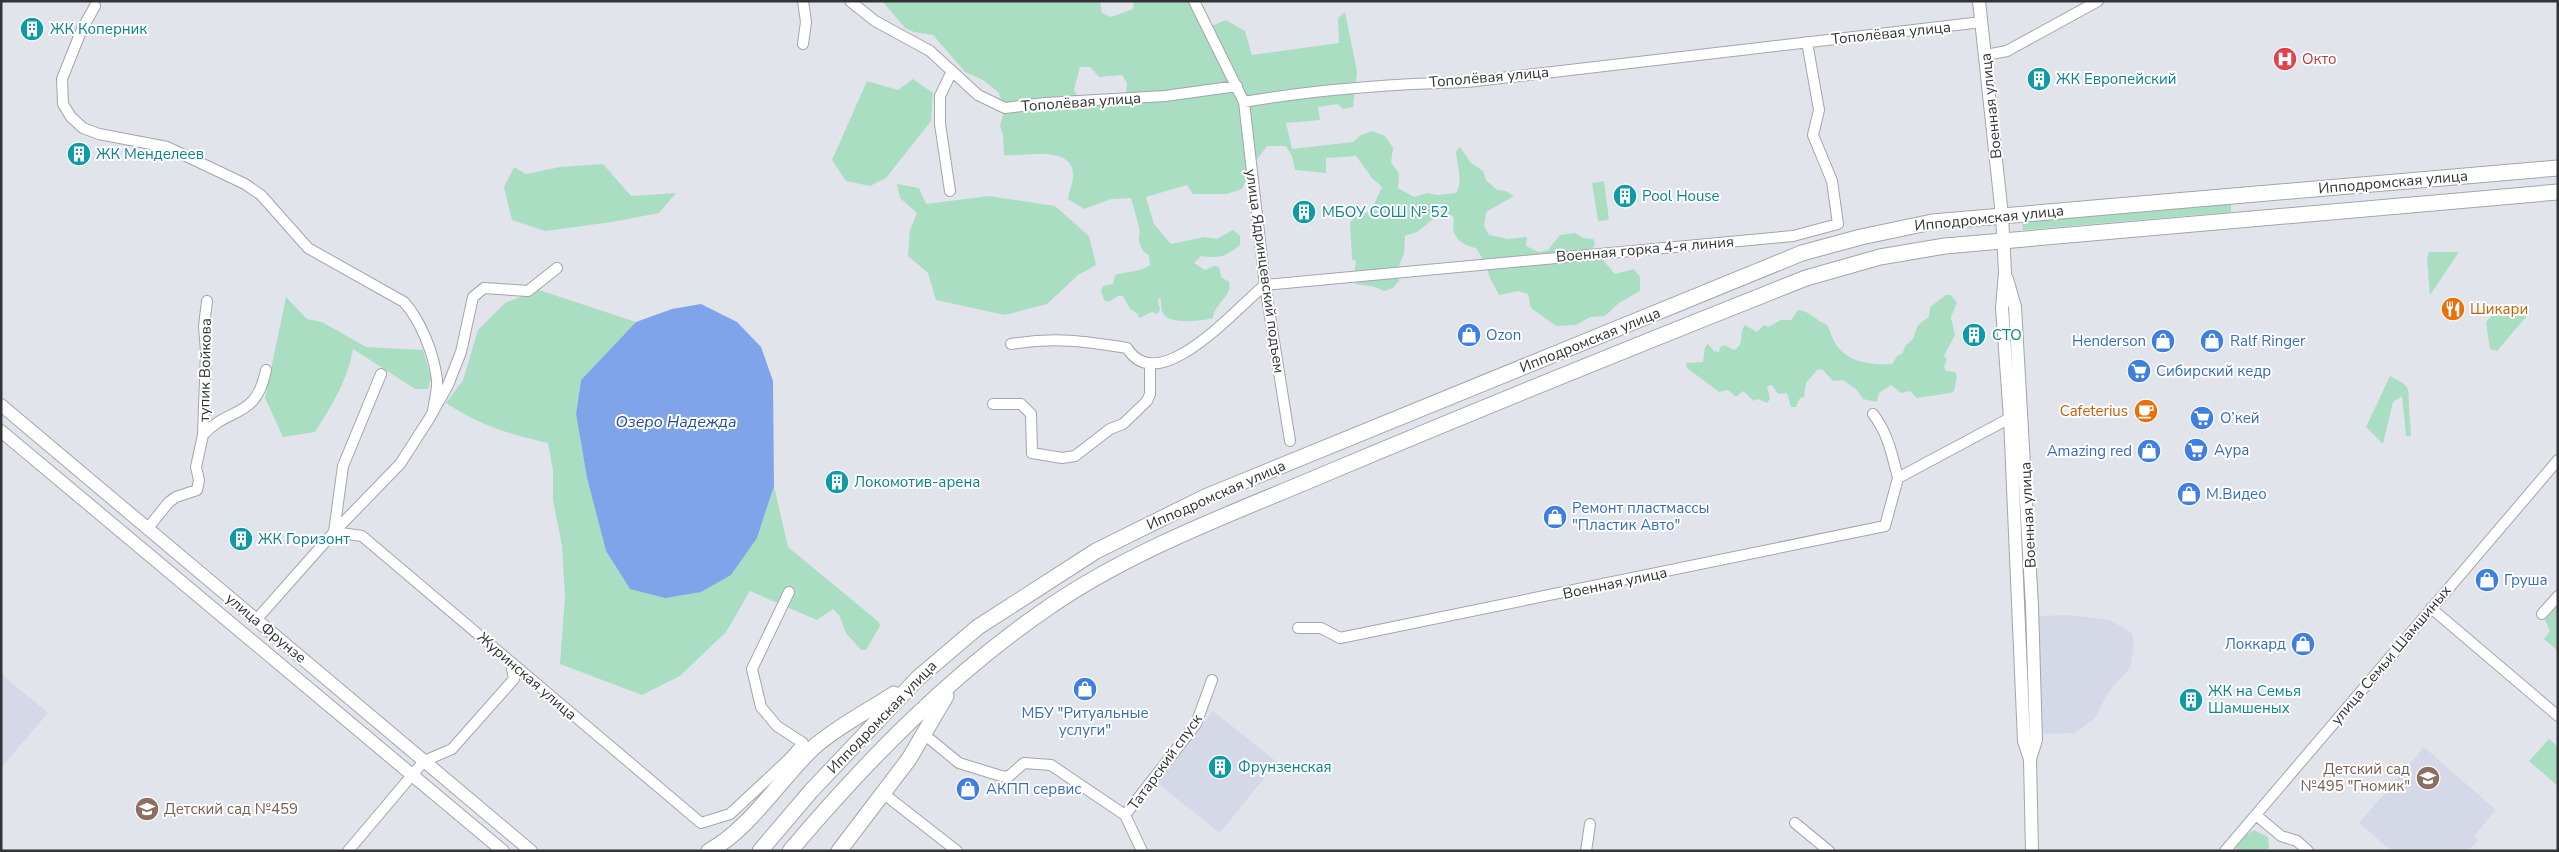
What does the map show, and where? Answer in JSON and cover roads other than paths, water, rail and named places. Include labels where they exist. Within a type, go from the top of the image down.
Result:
[{"type":"highway","name":"Ипподромская улица","points":[[760,851],[811,791],[918,678],[938,660],[978,627],[1096,551],[1205,497],[1802,253],[1860,237],[1932,222],[2558,168]]},
{"type":"highway","name":"Ипподромская улица","points":[[790,851],[874,756],[979,658],[1050,606],[1097,577],[1180,535],[1782,287],[1815,275],[1880,258],[1945,246],[2558,192]]},
{"type":"highway","points":[[1772,266],[1782,270],[1786,276],[1782,287]]},
{"type":"highway","points":[[839,851],[909,759],[962,674]]},
{"type":"highway","points":[[708,851],[723,842],[738,829],[816,746],[918,678]]},
{"type":"main road","name":"Военная улица","points":[[1979,1],[2002,216],[2005,272],[2002,308],[2016,417],[2024,741],[2030,759],[2032,851]]},
{"type":"main road","name":"улица Фрунзе","points":[[1,405],[531,851]]},
{"type":"main road","name":"улица Фрунзе","points":[[1,432],[411,776],[504,851]]},
{"type":"street","points":[[803,1],[806,22],[803,44]]},
{"type":"street","points":[[850,1],[875,21],[930,51],[951,72],[940,96],[940,124],[950,191]]},
{"type":"street","points":[[1194,1],[1244,102]]},
{"type":"street","points":[[1986,55],[2007,51],[2098,1]]},
{"type":"street","points":[[96,6],[82,29],[62,79],[63,104],[71,117],[83,128],[99,134],[166,147],[245,184],[271,206],[308,248],[404,302],[415,314],[423,331],[437,382],[433,411]]},
{"type":"street","name":"Тополёвая улица","points":[[1244,102],[1294,93],[1390,84],[1467,82],[1982,22]]},
{"type":"street","name":"Военная горка 4-я линия","points":[[1265,285],[1793,236],[1838,224],[1832,181],[1813,135],[1819,110],[1807,42]]},
{"type":"street","name":"Тополёвая улица","points":[[951,72],[978,95],[1006,108],[1045,103],[1165,96],[1237,86]]},
{"type":"street","name":"улица Ядринцевский подъем","points":[[1244,102],[1265,285],[1290,441]]},
{"type":"street","points":[[256,620],[334,532],[400,464],[448,385],[461,352],[474,297],[484,288],[528,291],[557,268]]},
{"type":"street","points":[[1011,344],[1045,338],[1084,341],[1127,348],[1132,356],[1150,364],[1165,362],[1183,355],[1225,322],[1248,298],[1265,285]]},
{"type":"street","name":"тупик Войкова","points":[[203,434],[206,352],[204,326],[207,301]]},
{"type":"street","points":[[993,404],[1021,404],[1031,414],[1032,453],[1062,458],[1075,456],[1110,429],[1123,424],[1147,401],[1150,394],[1150,364]]},
{"type":"street","name":"тупик Войкова","points":[[203,434],[212,424],[240,412],[253,400],[262,389],[266,370]]},
{"type":"street","points":[[334,532],[342,466],[381,374]]},
{"type":"street","points":[[1873,414],[1881,424],[1889,443],[1898,478],[2016,417]]},
{"type":"street","points":[[147,529],[169,502],[176,497],[198,490],[199,480],[196,467],[203,434]]},
{"type":"street","name":"улица Семьи Шамшиных","points":[[2225,851],[2558,460]]},
{"type":"street","name":"Военная улица","points":[[1298,628],[1321,628],[1340,638],[1885,526],[1898,478]]},
{"type":"street","name":"Журинская улица","points":[[334,532],[362,536],[701,823],[730,814],[803,742],[777,726],[761,707],[752,669],[788,592]]},
{"type":"street","points":[[2542,614],[2558,596]]},
{"type":"street","points":[[2431,608],[2558,716]]},
{"type":"street","points":[[348,851],[424,761],[452,749],[514,679],[511,663]]},
{"type":"street","name":"Татарский спуск","points":[[1125,815],[1196,724],[1212,680]]},
{"type":"street","points":[[931,740],[959,763],[1001,776],[1008,777],[1024,763],[1051,765],[1125,815],[1142,851]]},
{"type":"street","points":[[884,794],[957,851]]},
{"type":"street","points":[[2256,815],[2281,836],[2297,842],[2308,851]]},
{"type":"street","points":[[1795,822],[1829,851]]},
{"type":"street","points":[[1586,851],[1590,824]]},
{"type":"water","name":"Озеро Надежда","points":[[701,304],[737,322],[761,347],[773,381],[774,486],[757,538],[731,575],[701,592],[665,598],[630,589],[606,551],[587,478],[576,414],[581,380],[636,322],[672,309]]},
{"type":"place","name":"ЖК Коперник","points":[[32,29]]},
{"type":"place","name":"Окто","points":[[2285,59]]},
{"type":"place","name":"ЖК Европейский","points":[[2039,79]]},
{"type":"place","name":"ЖК Менделеев","points":[[79,154]]},
{"type":"place","name":"Pool House","points":[[1625,196]]},
{"type":"place","name":"МБОУ СОШ № 52","points":[[1304,212]]},
{"type":"place","name":"Шикари","points":[[2453,309]]},
{"type":"place","name":"Ozon","points":[[1469,335]]},
{"type":"place","name":"СТО","points":[[1974,335]]},
{"type":"place","name":"Henderson","points":[[2163,341]]},
{"type":"place","name":"Ralf Ringer","points":[[2212,341]]},
{"type":"place","name":"Сибирский кедр","points":[[2139,371]]},
{"type":"place","name":"Cafeterius","points":[[2146,411]]},
{"type":"place","name":"О’кей","points":[[2202,418]]},
{"type":"place","name":"Аура","points":[[2196,450]]},
{"type":"place","name":"Amazing red","points":[[2149,451]]},
{"type":"place","name":"Локомотив-арена","points":[[837,482]]},
{"type":"place","name":"М.Видео","points":[[2189,494]]},
{"type":"place","name":"Ремонт пластмассы \"Пластик Авто\"","points":[[1555,517]]},
{"type":"place","name":"ЖК Горизонт","points":[[241,539]]},
{"type":"place","name":"Груша","points":[[2487,580]]},
{"type":"place","name":"Локкард","points":[[2303,644]]},
{"type":"place","name":"МБУ \"Ритуальные услуги\"","points":[[1085,689]]},
{"type":"place","name":"ЖК на Семья Шамшеных","points":[[2191,700]]},
{"type":"place","name":"Фрунзенская","points":[[1220,767]]},
{"type":"place","name":"Детский сад №495 \"Гномик\"","points":[[2428,778]]},
{"type":"place","name":"АКПП сервис","points":[[968,789]]},
{"type":"place","name":"Детский сад №459","points":[[147,809]]}]
